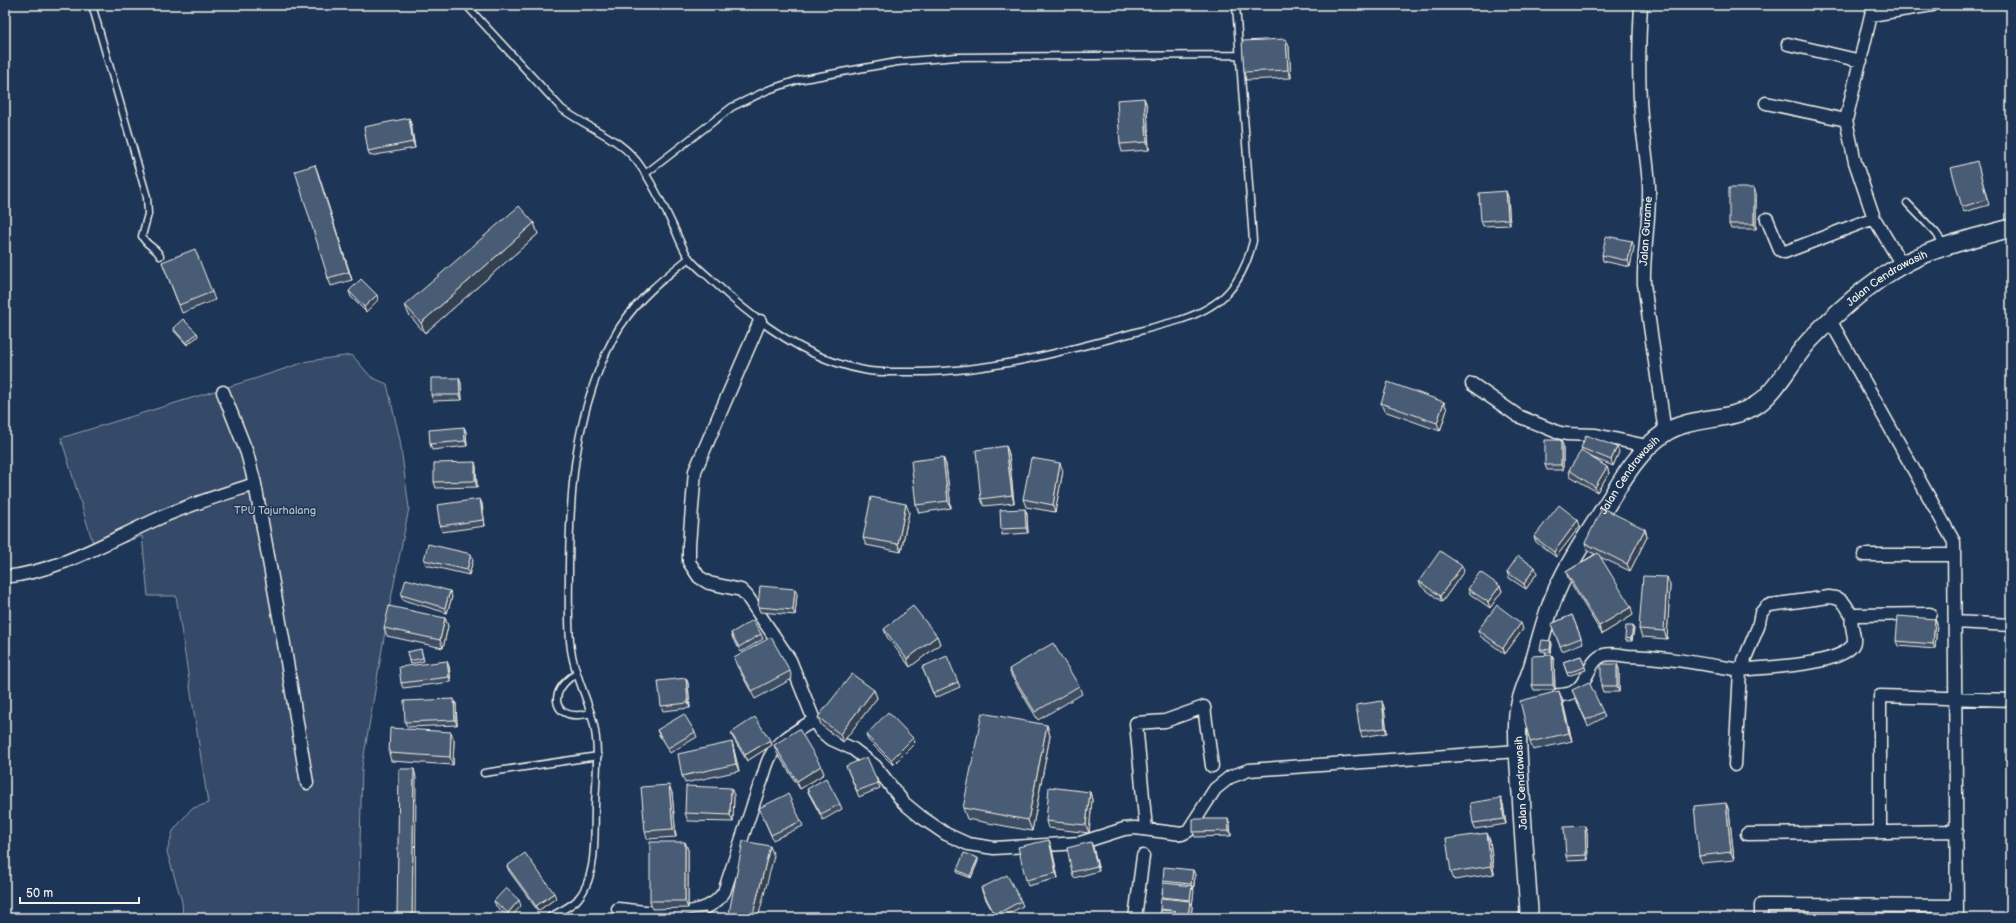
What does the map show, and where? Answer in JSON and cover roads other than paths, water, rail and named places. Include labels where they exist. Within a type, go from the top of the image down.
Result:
[{"type":"street","name":"Jalan Gurame","points":[[1641,5],[1641,114],[1648,164],[1650,208],[1644,265],[1644,284],[1665,433]]},
{"type":"street","points":[[1902,265],[1874,218],[1855,162],[1846,120],[1872,10],[1932,5]]},
{"type":"street","points":[[1788,44],[1860,61]]},
{"type":"street","points":[[1766,104],[1846,120]]},
{"type":"street","points":[[1767,219],[1780,250],[1786,252],[1874,218]]},
{"type":"street","name":"Jalan Cendrawasih","points":[[1528,918],[1529,910],[1518,750],[1518,714],[1522,694],[1532,668],[1542,628],[1556,591],[1578,548],[1647,446],[1665,433],[1687,423],[1733,414],[1757,405],[1776,385],[1807,343],[1830,320],[1861,292],[1902,265],[1921,256],[2011,228]]},
{"type":"street","points":[[1761,918],[1761,905],[1957,912],[1954,542],[1830,320]]},
{"type":"street","points":[[760,321],[695,471],[689,562],[699,577],[708,583],[741,590],[746,596],[790,660],[814,720],[820,730],[829,738],[853,749],[875,766],[904,803],[946,834],[968,844],[994,848],[1080,843],[1124,829],[1146,829],[1182,834],[1188,831],[1215,789],[1223,782],[1239,773],[1257,768],[1518,750]]},
{"type":"street","points":[[1472,384],[1518,416],[1557,432],[1566,434],[1596,435],[1647,446]]},
{"type":"street","points":[[223,392],[247,453],[255,484],[307,783]]},
{"type":"street","points":[[5,577],[50,568],[111,543],[169,514],[255,484]]},
{"type":"street","points":[[1864,555],[1954,555]]},
{"type":"street","points":[[1522,694],[1555,695],[1570,693],[1582,685],[1598,658],[1605,655],[1652,657],[1740,670],[1810,663],[1831,658],[1852,647],[1854,642],[1850,623],[1852,617],[1843,600],[1830,597],[1766,607],[1761,613],[1758,627],[1740,670],[1735,765]]},
{"type":"street","points":[[1852,617],[1870,613],[1930,614]]},
{"type":"street","points":[[1955,622],[2011,625]]},
{"type":"street","points":[[1880,832],[1880,696],[2011,700]]},
{"type":"street","points":[[1146,829],[1136,723],[1165,721],[1204,707],[1212,766]]},
{"type":"street","points":[[618,909],[685,914],[706,909],[718,901],[724,892],[759,787],[765,776],[769,758],[780,743],[814,720]]},
{"type":"street","points":[[1747,834],[1957,831]]},
{"type":"street","points":[[1135,918],[1143,856]]},
{"type":"lane","points":[[92,5],[146,197],[148,214],[142,236],[146,243],[157,251],[160,256]]},
{"type":"lane","points":[[466,5],[562,109],[578,120],[620,143],[645,174],[689,258],[735,302],[760,321],[806,349],[830,361],[865,370],[936,373],[966,370],[1037,357],[1180,320],[1200,313],[1216,304],[1230,289],[1243,272],[1253,241],[1252,201],[1245,147],[1236,5]]},
{"type":"lane","points":[[645,174],[732,108],[768,90],[798,80],[898,62],[957,57],[1239,55]]},
{"type":"lane","points":[[1907,203],[1936,233],[1946,248]]},
{"type":"lane","points":[[548,918],[576,901],[589,876],[594,857],[595,844],[598,756],[591,713],[585,692],[576,674],[570,642],[570,503],[573,471],[586,407],[596,377],[621,325],[650,289],[689,258]]},
{"type":"lane","points":[[576,674],[569,678],[561,686],[557,701],[559,708],[571,716],[591,713]]},
{"type":"lane","points":[[484,773],[598,756]]},
{"type":"park label","name":"TPU Tajurhalang","points":[[275,510]]}]
